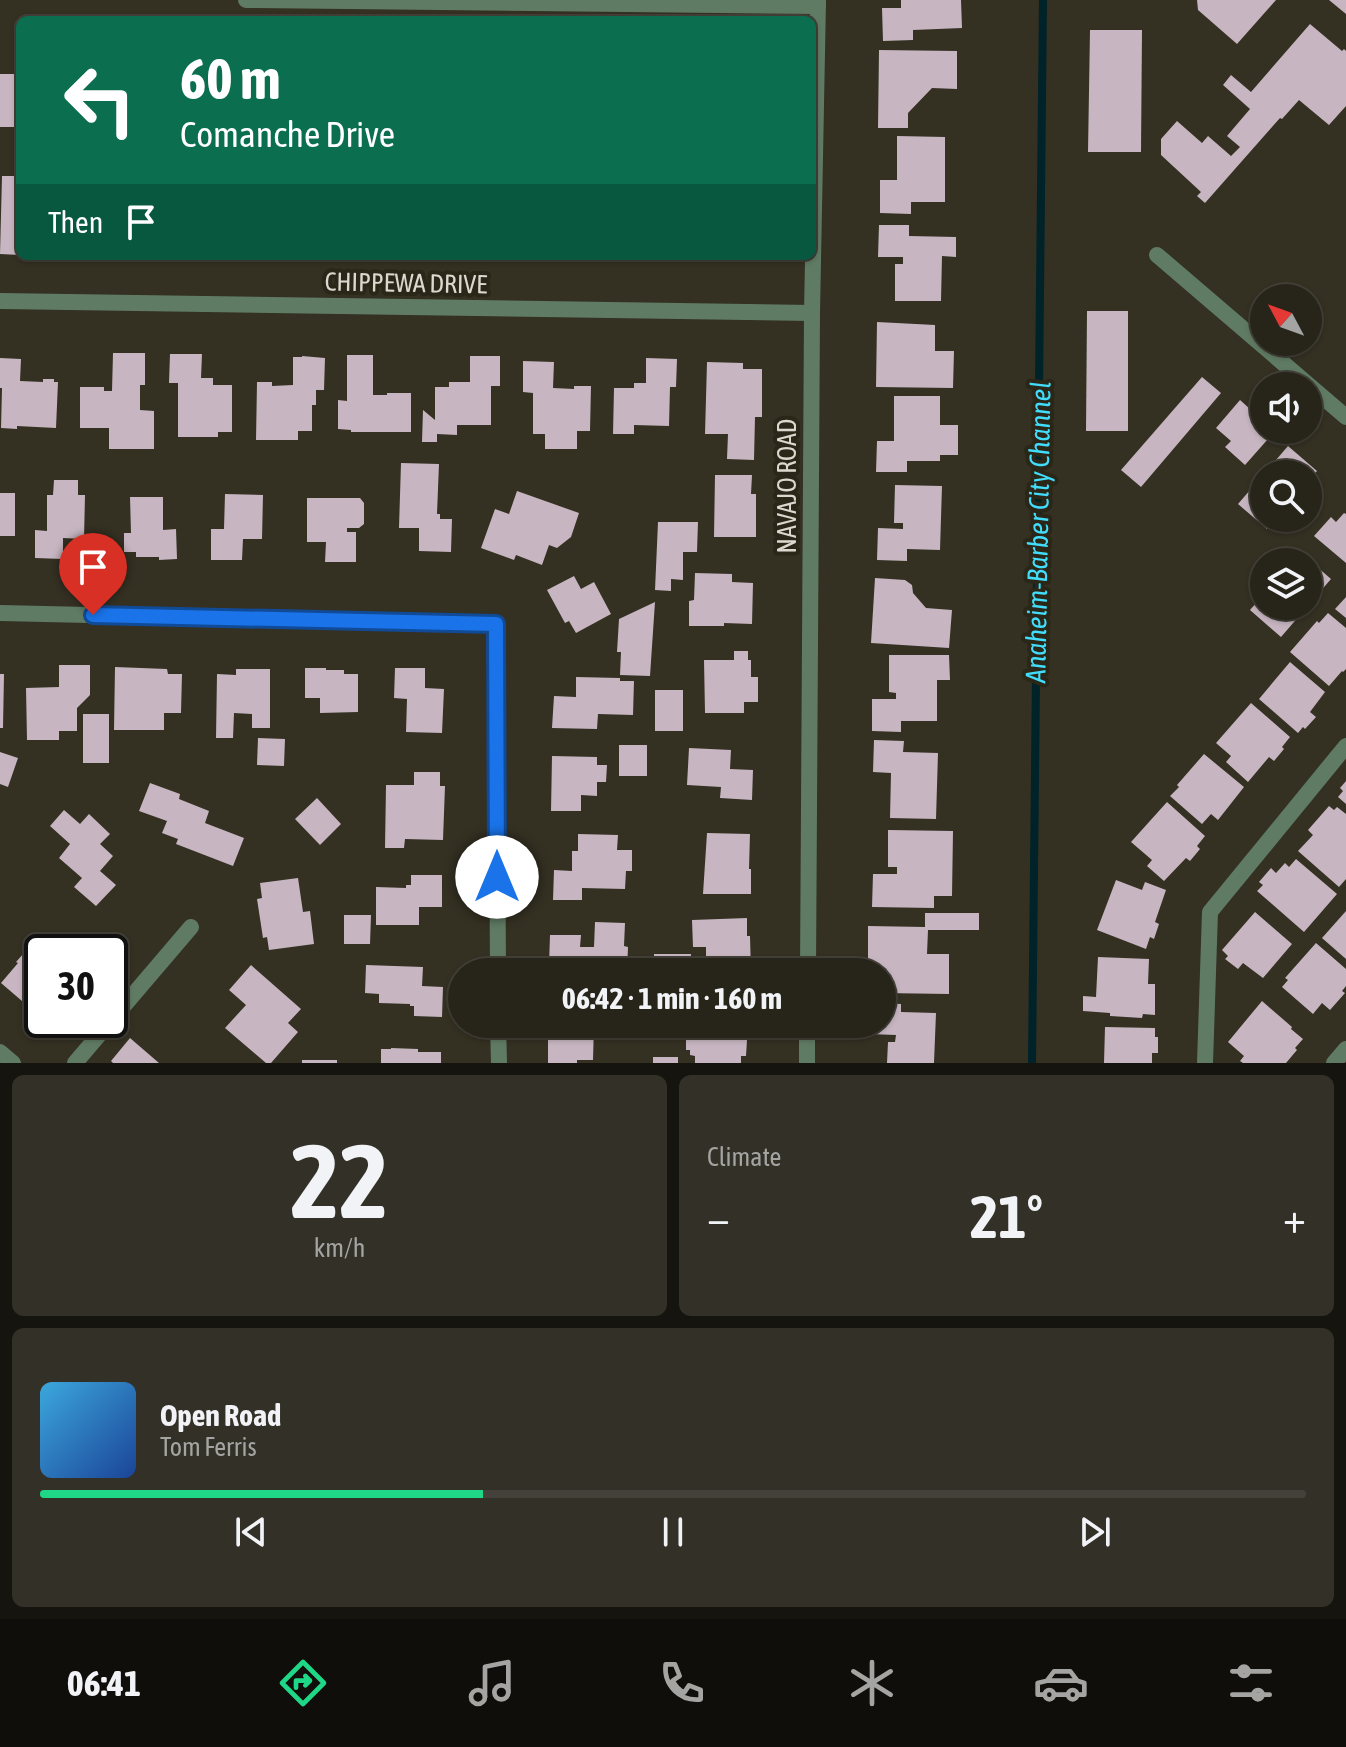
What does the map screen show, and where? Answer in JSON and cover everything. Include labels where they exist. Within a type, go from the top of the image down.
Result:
[{"type":"street","points":[[246,0],[818,3]]},
{"type":"street","name":"NAVAJO ROAD","points":[[816,106],[818,3]]},
{"type":"street","points":[[1157,255],[1346,417]]},
{"type":"street","name":"NAVAJO ROAD","points":[[808,958],[813,260]]},
{"type":"street","name":"CHIPPEWA DRIVE","points":[[0,301],[812,313]]},
{"type":"street","points":[[0,613],[496,624],[498,958]]},
{"type":"street","points":[[1205,1063],[1210,912],[1346,746]]},
{"type":"street","points":[[75,1063],[191,927]]},
{"type":"street","points":[[498,1038],[499,1063]]},
{"type":"street","points":[[807,1038],[807,1063]]},
{"type":"street","points":[[1334,1063],[1346,1049]]},
{"type":"street","points":[[0,1052],[13,1063]]},
{"type":"building","points":[[901,0],[961,0],[962,28],[913,30],[913,40],[883,41],[882,8],[901,8]]},
{"type":"building","points":[[1197,0],[1276,0],[1237,44],[1198,10]]},
{"type":"building","points":[[1329,0],[1346,0],[1346,14]]},
{"type":"building","points":[[1310,24],[1342,51],[1346,51],[1346,106],[1329,125],[1299,100],[1205,203],[1197,196],[1201,192],[1161,155],[1161,139],[1177,121],[1202,143],[1208,136],[1231,156],[1240,147],[1227,136],[1250,109],[1223,85],[1231,75],[1251,92]]},
{"type":"building","points":[[1090,30],[1142,30],[1141,152],[1088,152]]},
{"type":"building","points":[[879,50],[957,51],[957,89],[932,88],[908,113],[908,128],[878,128]]},
{"type":"building","points":[[16,69],[16,127],[0,127],[0,74],[15,74]]},
{"type":"building","points":[[897,136],[945,137],[945,202],[911,202],[911,214],[880,213],[880,180],[897,180]]},
{"type":"building","points":[[2,176],[16,176],[16,255],[0,254]]},
{"type":"building","points":[[879,225],[909,225],[909,236],[956,237],[956,257],[942,256],[941,301],[895,301],[895,264],[903,264],[903,257],[878,257]]},
{"type":"building","points":[[558,260],[589,260],[589,262]]},
{"type":"building","points":[[1087,311],[1128,311],[1128,431],[1086,431]]},
{"type":"building","points":[[877,322],[935,325],[935,351],[954,351],[953,388],[876,387]]},
{"type":"building","points":[[113,353],[145,353],[145,385],[140,385],[140,410],[154,411],[154,449],[109,449],[109,428],[80,428],[80,387],[104,387],[104,391],[112,391]]},
{"type":"building","points":[[170,354],[202,354],[201,378],[213,378],[213,385],[232,385],[232,432],[218,432],[218,437],[178,437],[178,383],[169,383]]},
{"type":"building","points":[[347,355],[373,355],[373,395],[411,393],[411,432],[351,432],[338,429],[338,400],[347,401]]},
{"type":"building","points":[[470,356],[500,356],[500,386],[491,386],[491,425],[457,425],[457,435],[437,434],[437,442],[422,442],[423,410],[435,420],[435,387],[449,387],[449,382],[470,382]]},
{"type":"building","points":[[293,357],[325,358],[324,390],[316,390],[316,405],[312,405],[312,431],[298,431],[298,440],[256,440],[257,382],[272,382],[272,386],[293,385]]},
{"type":"building","points":[[0,358],[21,359],[20,381],[54,379],[58,382],[56,428],[1,428]]},
{"type":"building","points":[[646,358],[677,359],[676,387],[670,387],[669,426],[634,425],[634,434],[613,434],[614,388],[634,388],[634,383],[646,383]]},
{"type":"building","points":[[523,361],[554,362],[553,388],[591,386],[590,431],[577,431],[577,449],[545,449],[545,434],[533,434],[533,393],[523,392]]},
{"type":"building","points":[[707,362],[743,363],[743,369],[762,369],[762,417],[755,417],[754,460],[727,459],[728,434],[705,434]]},
{"type":"building","points":[[1202,377],[1221,393],[1141,487],[1121,470]]},
{"type":"building","points":[[894,396],[940,396],[940,425],[958,425],[958,455],[940,455],[940,461],[907,461],[907,472],[876,472],[877,441],[894,441]]},
{"type":"building","points":[[1240,400],[1250,409],[1250,444],[1264,444],[1245,465],[1225,447],[1231,441],[1216,428]]},
{"type":"building","points":[[1288,446],[1304,460],[1276,460]]},
{"type":"building","points":[[401,463],[439,464],[437,514],[440,514],[440,519],[452,519],[451,552],[419,551],[419,528],[399,528]]},
{"type":"building","points":[[715,475],[752,475],[751,494],[756,494],[756,537],[714,537]]},
{"type":"building","points":[[54,480],[78,480],[78,495],[85,495],[84,539],[63,538],[63,559],[35,558],[35,530],[47,531],[47,495],[53,495]]},
{"type":"building","points":[[895,485],[942,486],[940,550],[907,549],[907,561],[877,560],[878,528],[903,529],[903,523],[894,523]]},
{"type":"building","points":[[1250,490],[1250,514],[1238,504]]},
{"type":"building","points":[[517,491],[579,513],[571,537],[557,548],[549,545],[542,565],[516,555],[514,560],[481,548],[495,509],[509,514]]},
{"type":"building","points":[[0,493],[15,493],[15,536],[0,536]]},
{"type":"building","points":[[225,494],[263,495],[262,539],[243,539],[242,560],[211,560],[211,529],[224,529]]},
{"type":"building","points":[[130,497],[163,497],[163,530],[176,529],[177,559],[136,557],[136,552],[124,552],[124,533],[131,533]]},
{"type":"building","points":[[307,498],[360,498],[364,503],[364,524],[359,528],[347,528],[347,532],[356,532],[356,562],[325,562],[326,542],[307,542]]},
{"type":"building","points":[[1346,514],[1346,563],[1314,536],[1322,532],[1322,527],[1331,517],[1336,522]]},
{"type":"building","points":[[658,522],[698,522],[697,552],[683,552],[683,580],[671,579],[671,591],[655,590]]},
{"type":"building","points":[[1322,571],[1331,579],[1322,590]]},
{"type":"building","points":[[695,573],[732,574],[732,582],[753,583],[752,624],[689,626],[689,601],[694,600]]},
{"type":"building","points":[[574,576],[581,589],[594,582],[611,614],[576,633],[569,621],[565,623],[547,590]]},
{"type":"building","points":[[875,578],[905,580],[912,585],[913,593],[926,608],[952,610],[949,648],[871,643]]},
{"type":"building","points":[[1346,597],[1346,618],[1335,609]]},
{"type":"building","points":[[655,602],[650,676],[620,675],[621,652],[617,652],[619,619]]},
{"type":"building","points":[[1328,613],[1346,628],[1346,669],[1329,686],[1290,652],[1317,621],[1319,623]]},
{"type":"building","points":[[1261,620],[1296,620],[1281,637]]},
{"type":"building","points":[[734,651],[748,651],[751,677],[758,677],[758,702],[744,702],[744,713],[705,713],[704,660],[734,660]]},
{"type":"building","points":[[889,655],[949,655],[950,680],[937,680],[937,721],[901,721],[901,732],[872,731],[872,699],[896,699],[896,693],[889,692]]},
{"type":"building","points":[[1290,662],[1325,692],[1310,712],[1316,717],[1298,733],[1259,699]]},
{"type":"building","points":[[59,665],[90,665],[90,695],[77,708],[77,731],[59,731],[59,740],[27,740],[26,688],[59,687]]},
{"type":"building","points":[[115,667],[167,669],[168,674],[182,674],[181,713],[164,713],[164,730],[114,730]]},
{"type":"building","points":[[305,668],[358,674],[358,712],[320,713],[320,698],[305,698]]},
{"type":"building","points":[[395,668],[425,668],[425,688],[444,689],[442,733],[406,732],[407,699],[394,698]]},
{"type":"building","points":[[236,669],[270,669],[270,728],[252,728],[252,714],[234,713],[233,738],[216,738],[217,674],[236,675]]},
{"type":"building","points":[[0,674],[4,674],[3,728],[0,728]]},
{"type":"building","points":[[576,677],[634,681],[633,715],[598,714],[597,729],[552,728],[554,696],[576,697]]},
{"type":"building","points":[[655,690],[683,690],[683,731],[655,731]]},
{"type":"building","points":[[1251,703],[1290,737],[1274,761],[1269,757],[1248,782],[1226,762],[1231,756],[1216,743]]},
{"type":"building","points":[[83,714],[109,714],[109,763],[83,763]]},
{"type":"building","points":[[258,738],[285,739],[284,766],[257,765]]},
{"type":"building","points":[[874,740],[904,741],[903,752],[938,753],[936,819],[890,818],[891,773],[873,772]]},
{"type":"building","points":[[619,745],[647,745],[647,776],[619,776]]},
{"type":"building","points":[[689,748],[731,750],[730,769],[753,770],[752,800],[720,798],[721,787],[687,785]]},
{"type":"building","points":[[0,752],[18,758],[8,787],[0,784]]},
{"type":"building","points":[[1204,754],[1244,787],[1218,820],[1211,814],[1202,824],[1170,796]]},
{"type":"building","points":[[552,756],[597,757],[597,765],[607,765],[606,782],[597,782],[597,796],[581,795],[581,811],[551,811]]},
{"type":"building","points":[[414,772],[440,772],[440,786],[445,786],[443,840],[405,839],[404,848],[385,848],[386,785],[414,785]]},
{"type":"building","points":[[1346,781],[1346,804],[1338,797]]},
{"type":"building","points":[[150,783],[180,794],[179,799],[209,811],[205,823],[244,838],[233,866],[176,844],[178,839],[162,833],[167,821],[139,811]]},
{"type":"building","points":[[317,798],[341,824],[320,845],[295,819]]},
{"type":"building","points":[[1167,802],[1205,836],[1197,846],[1200,849],[1190,861],[1186,858],[1164,881],[1147,866],[1152,860],[1131,842]]},
{"type":"building","points":[[1329,806],[1334,810],[1337,807],[1346,814],[1346,879],[1339,887],[1298,851],[1313,835],[1308,830]]},
{"type":"building","points":[[64,810],[80,824],[89,814],[110,834],[100,844],[113,856],[100,871],[116,885],[96,906],[74,887],[82,878],[59,858],[70,844],[50,826]]},
{"type":"building","points":[[888,830],[953,831],[952,896],[934,896],[934,908],[872,907],[873,874],[897,874],[897,867],[888,867]]},
{"type":"building","points":[[707,833],[750,834],[751,894],[703,894]]},
{"type":"building","points":[[578,834],[618,835],[617,850],[632,850],[632,871],[626,871],[625,889],[582,888],[582,900],[553,900],[554,870],[572,871],[572,851],[578,851]]},
{"type":"building","points":[[1296,859],[1337,894],[1304,932],[1257,891],[1263,885],[1259,882],[1271,868],[1276,873],[1285,863],[1289,867]]},
{"type":"building","points":[[411,875],[442,875],[442,907],[419,907],[419,925],[376,925],[376,887],[406,888],[406,885],[411,885]]},
{"type":"building","points":[[298,878],[303,912],[310,911],[314,944],[269,950],[267,937],[263,938],[257,899],[262,898],[260,883]]},
{"type":"building","points":[[1116,880],[1142,890],[1145,882],[1166,890],[1155,922],[1159,924],[1154,939],[1150,937],[1146,949],[1097,930]]},
{"type":"building","points":[[1346,911],[1346,959],[1322,938]]},
{"type":"building","points":[[1255,912],[1292,944],[1263,978],[1243,963],[1238,969],[1225,959],[1228,956],[1222,950]]},
{"type":"building","points":[[925,913],[979,913],[979,930],[928,930],[927,954],[949,954],[949,994],[896,993],[896,958],[868,958],[868,926],[925,927]]},
{"type":"building","points":[[344,915],[371,915],[370,944],[344,944]]},
{"type":"building","points":[[747,918],[751,958],[706,956],[706,947],[693,947],[692,920]]},
{"type":"building","points":[[595,922],[625,923],[624,946],[628,947],[628,958],[549,958],[550,935],[581,935],[580,947],[594,947]]},
{"type":"building","points":[[1316,943],[1346,969],[1346,986],[1342,991],[1345,993],[1330,1010],[1322,1003],[1313,1014],[1282,987],[1288,980],[1285,978]]},
{"type":"building","points":[[24,953],[24,1003],[1,983]]},
{"type":"building","points":[[654,954],[691,954],[691,958],[654,958]]},
{"type":"building","points":[[1098,957],[1149,959],[1148,984],[1155,984],[1155,1015],[1143,1014],[1142,1018],[1083,1011],[1083,996],[1096,997]]},
{"type":"building","points":[[251,965],[301,1009],[288,1023],[298,1032],[271,1063],[266,1063],[225,1028],[246,1005],[229,990]]},
{"type":"building","points":[[366,965],[423,967],[422,986],[443,987],[442,1017],[414,1016],[414,1006],[410,1004],[379,1003],[379,994],[365,993]]},
{"type":"building","points":[[1262,1001],[1303,1039],[1286,1063],[1243,1063],[1240,1061],[1244,1056],[1228,1042]]},
{"type":"building","points":[[896,1004],[901,1004],[901,1012],[936,1013],[934,1063],[887,1063],[888,1042],[895,1042]]},
{"type":"building","points":[[1105,1027],[1155,1028],[1158,1053],[1152,1053],[1152,1063],[1104,1063]]},
{"type":"building","points":[[130,1038],[159,1063],[113,1063],[111,1061]]},
{"type":"building","points":[[548,1038],[594,1038],[593,1060],[548,1063]]},
{"type":"building","points":[[686,1038],[747,1038],[746,1056],[741,1056],[741,1063],[695,1063],[695,1056],[686,1050]]},
{"type":"building","points":[[381,1049],[441,1052],[441,1063],[381,1063]]},
{"type":"building","points":[[653,1057],[678,1057],[678,1063],[653,1063]]},
{"type":"building","points":[[302,1060],[337,1060],[337,1063],[302,1063]]},
{"type":"waterway","name":"Anaheim-Barber City Channel","points":[[1032,1063],[1043,0]]},
{"type":"route","points":[[93,615],[496,624],[497,877]]}]
